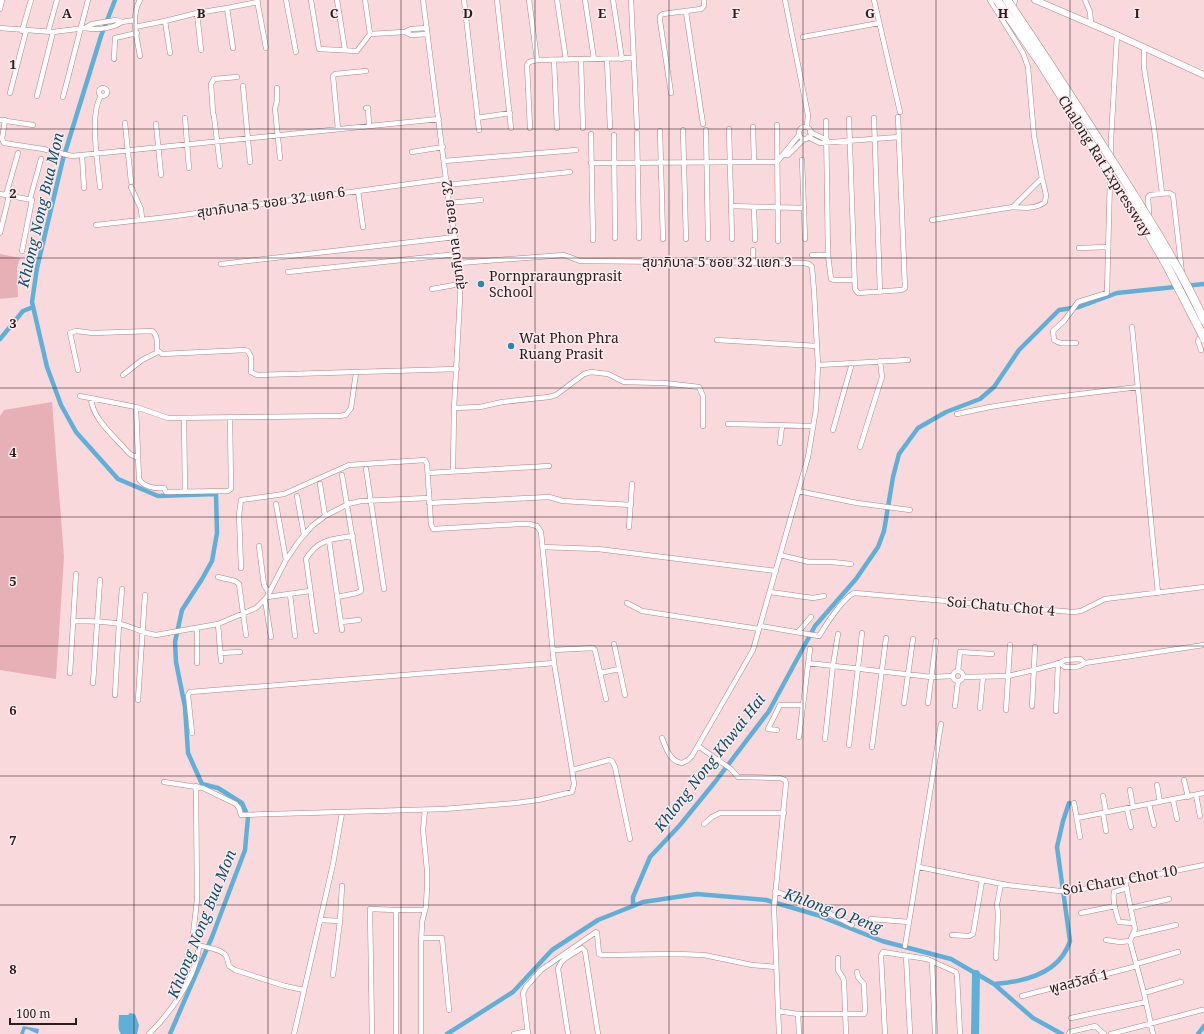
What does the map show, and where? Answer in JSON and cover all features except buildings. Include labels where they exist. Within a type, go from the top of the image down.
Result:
[{"type":"highway","name":"Chalong Rat Expressway","points":[[997,0],[1041,64],[1140,219],[1166,264],[1204,337]]},
{"type":"highway","name":"Chalong Rat Expressway","points":[[1007,0],[1074,100],[1147,215],[1204,320]]},
{"type":"main road","points":[[1034,0],[1117,34],[1204,75]]},
{"type":"street","points":[[0,9],[2,0]]},
{"type":"street","points":[[10,93],[31,0]]},
{"type":"street","points":[[37,96],[57,0]]},
{"type":"street","points":[[63,97],[88,0]]},
{"type":"street","points":[[140,0],[136,9],[135,20],[140,56]]},
{"type":"street","points":[[286,0],[296,52]]},
{"type":"street","points":[[311,0],[319,49],[356,51],[370,34],[405,32],[411,29],[427,28]]},
{"type":"street","points":[[337,0],[345,50]]},
{"type":"street","points":[[365,0],[370,34]]},
{"type":"street","name":"สุขาภิบาล 5 ซอย 32","points":[[423,0],[449,203],[459,263],[460,284],[454,408],[453,471]]},
{"type":"street","points":[[464,0],[479,130]]},
{"type":"street","points":[[497,0],[511,128]]},
{"type":"street","points":[[529,0],[537,60]]},
{"type":"street","points":[[556,0],[566,60]]},
{"type":"street","points":[[585,0],[594,59]]},
{"type":"street","points":[[612,0],[622,58]]},
{"type":"street","points":[[631,0],[637,127]]},
{"type":"street","points":[[671,94],[660,16],[663,14],[701,10],[704,6],[704,0]]},
{"type":"street","points":[[785,0],[808,114],[807,127],[810,132],[827,142]]},
{"type":"street","points":[[849,119],[855,289],[858,293],[902,290],[905,286],[899,114],[874,0]]},
{"type":"street","points":[[932,220],[1013,207],[1027,208],[1045,202],[1046,195],[1034,136],[1028,67],[1023,53],[990,0]]},
{"type":"street","points":[[1009,31],[1015,0]]},
{"type":"street","points":[[1086,0],[1090,12],[1091,23]]},
{"type":"street","points":[[136,26],[258,1],[266,48]]},
{"type":"street","points":[[227,8],[233,48]]},
{"type":"street","points":[[686,12],[702,124]]},
{"type":"street","points":[[197,13],[201,50]]},
{"type":"street","points":[[85,28],[92,24],[116,20],[122,22]]},
{"type":"street","points":[[0,28],[51,32],[111,27],[122,22],[135,20]]},
{"type":"street","points":[[166,21],[170,53]]},
{"type":"street","points":[[803,37],[879,23]]},
{"type":"street","points":[[405,32],[411,35],[427,34]]},
{"type":"street","points":[[114,59],[115,38],[137,33]]},
{"type":"street","points":[[1076,343],[1063,344],[1057,342],[1054,340],[1054,329],[1064,321],[1078,302],[1107,293],[1111,140],[1117,34]]},
{"type":"street","points":[[1144,48],[1144,68],[1154,128],[1162,194]]},
{"type":"street","points":[[530,128],[527,65],[529,62],[537,60],[634,58]]},
{"type":"street","points":[[607,59],[610,128]]},
{"type":"street","points":[[554,60],[557,128]]},
{"type":"street","points":[[581,60],[583,128]]},
{"type":"street","points":[[338,129],[333,76],[335,74],[366,71]]},
{"type":"street","points":[[220,166],[211,84],[214,79],[237,77]]},
{"type":"street","points":[[243,86],[250,162]]},
{"type":"street","points":[[277,88],[278,100],[275,109],[280,158]]},
{"type":"street","points":[[100,187],[94,126],[98,100],[101,96]]},
{"type":"street","points":[[366,108],[368,108],[369,126]]},
{"type":"street","points":[[477,118],[510,113]]},
{"type":"street","points":[[185,118],[189,168]]},
{"type":"street","points":[[874,118],[880,292]]},
{"type":"street","points":[[33,125],[2,120],[2,141],[60,154],[82,155],[439,119]]},
{"type":"street","points":[[826,121],[828,255],[831,278],[835,280],[854,280]]},
{"type":"street","points":[[125,122],[131,184],[141,209],[142,219]]},
{"type":"street","points":[[156,124],[161,175]]},
{"type":"street","points":[[777,124],[778,241]]},
{"type":"street","points":[[753,127],[754,162]]},
{"type":"street","points":[[591,164],[660,162],[777,162],[800,135],[799,131],[801,128],[807,127]]},
{"type":"street","points":[[729,129],[732,239]]},
{"type":"street","points":[[683,130],[686,239]]},
{"type":"street","points":[[706,130],[708,239]]},
{"type":"street","points":[[660,131],[663,238]]},
{"type":"street","points":[[783,156],[788,155],[806,138],[810,132]]},
{"type":"street","points":[[637,133],[639,238]]},
{"type":"street","points":[[591,134],[593,240]]},
{"type":"street","points":[[614,134],[615,238]]},
{"type":"street","points":[[800,135],[820,143],[899,137]]},
{"type":"street","points":[[412,152],[443,147]]},
{"type":"street","points":[[444,161],[576,150]]},
{"type":"street","points":[[0,233],[18,153]]},
{"type":"street","points":[[82,155],[84,188]]},
{"type":"street","points":[[22,251],[32,202],[30,199],[41,159]]},
{"type":"street","points":[[802,160],[805,239]]},
{"type":"street","points":[[447,185],[570,172]]},
{"type":"street","points":[[1013,207],[1042,178]]},
{"type":"street","name":"สุขาภิบาล 5 ซอย 32 แยก 6","points":[[96,225],[446,179]]},
{"type":"street","points":[[358,191],[363,227]]},
{"type":"street","points":[[1149,212],[1148,197],[1169,193],[1173,195],[1182,273]]},
{"type":"street","points":[[0,194],[30,199]]},
{"type":"street","points":[[449,203],[481,200]]},
{"type":"street","points":[[731,206],[804,208]]},
{"type":"street","points":[[754,207],[754,240]]},
{"type":"street","points":[[222,264],[455,237]]},
{"type":"street","points":[[1079,248],[1108,247]]},
{"type":"street","points":[[753,250],[753,262]]},
{"type":"street","points":[[288,272],[458,254]]},
{"type":"street","name":"สุขาภิบาล 5 ซอย 32 แยก 3","points":[[459,263],[562,255],[580,261],[753,262],[809,264],[812,267],[817,346]]},
{"type":"street","points":[[812,255],[828,255]]},
{"type":"street","points":[[432,289],[460,284]]},
{"type":"street","points":[[1132,327],[1158,593]]},
{"type":"street","points":[[78,370],[70,333],[152,331],[157,337],[156,350],[158,352]]},
{"type":"street","points":[[1201,350],[1199,339],[1204,337]]},
{"type":"street","points":[[662,738],[670,755],[679,763],[688,760],[698,746],[751,655],[808,457],[816,409],[818,366],[817,346],[717,340]]},
{"type":"street","points":[[123,375],[142,360],[158,352],[167,354],[245,350],[250,353],[251,372],[257,375],[457,369]]},
{"type":"street","points":[[818,366],[908,360]]},
{"type":"street","points":[[860,447],[882,377],[880,361]]},
{"type":"street","points":[[833,430],[852,363]]},
{"type":"street","points":[[454,408],[480,407],[502,402],[549,397],[556,395],[584,374],[597,372],[608,374],[624,382],[664,383],[699,387],[703,396],[703,426]]},
{"type":"street","points":[[80,396],[136,407],[164,417],[230,418],[339,416],[346,415],[352,408],[356,373]]},
{"type":"street","points":[[957,414],[1039,399],[1138,387]]},
{"type":"street","points":[[91,398],[93,410],[98,418],[126,450],[138,458]]},
{"type":"street","points":[[136,407],[138,476],[141,482],[157,489],[164,488],[166,492],[228,491],[231,489],[230,418]]},
{"type":"street","points":[[184,418],[185,491]]},
{"type":"street","points":[[728,424],[813,426]]},
{"type":"street","points":[[780,443],[782,426]]},
{"type":"street","points":[[164,782],[196,786],[209,790],[236,804],[241,815],[451,809],[516,803],[566,794],[572,792],[574,788],[554,662],[541,532],[534,524],[434,529],[431,524],[427,462],[423,459],[349,465],[284,494],[241,500],[239,515],[241,568]]},
{"type":"street","points":[[428,473],[549,466]]},
{"type":"street","points":[[366,469],[384,589]]},
{"type":"street","points":[[337,597],[361,591],[348,504],[342,475]]},
{"type":"street","points":[[320,484],[325,516]]},
{"type":"street","points":[[629,526],[632,484]]},
{"type":"street","points":[[798,491],[857,503],[910,510]]},
{"type":"street","points":[[297,496],[304,536]]},
{"type":"street","points":[[73,621],[119,624],[156,635],[218,624],[242,614],[256,608],[267,597],[286,560],[312,526],[325,516],[348,504],[371,500],[543,497],[563,501],[630,505]]},
{"type":"street","points":[[276,504],[286,560]]},
{"type":"street","points":[[316,631],[306,559],[316,546],[329,540],[353,536]]},
{"type":"street","points":[[329,540],[342,630]]},
{"type":"street","points":[[259,546],[267,597],[271,637]]},
{"type":"street","points":[[543,547],[598,549],[776,571]]},
{"type":"street","points":[[780,555],[809,562],[851,564]]},
{"type":"street","points":[[70,673],[76,574]]},
{"type":"street","points":[[218,577],[235,581],[239,584],[246,635]]},
{"type":"street","points":[[93,683],[100,580]]},
{"type":"street","name":"Soi Chatu Chot 4","points":[[798,632],[819,636],[826,624],[849,595],[855,592],[1072,612],[1081,611],[1105,599],[1204,587]]},
{"type":"street","points":[[115,695],[122,589]]},
{"type":"street","points":[[267,597],[310,591]]},
{"type":"street","points":[[770,592],[813,598],[824,596]]},
{"type":"street","points":[[290,594],[295,636]]},
{"type":"street","points":[[138,700],[145,595]]},
{"type":"street","points":[[627,602],[642,611],[798,632],[811,617]]},
{"type":"street","points":[[341,622],[359,620]]},
{"type":"street","points":[[218,624],[221,661]]},
{"type":"street","points":[[197,628],[197,663]]},
{"type":"street","points":[[849,745],[862,633]]},
{"type":"street","points":[[825,739],[838,634]]},
{"type":"street","points":[[872,747],[886,638]]},
{"type":"street","points":[[904,703],[912,638]]},
{"type":"street","points":[[928,703],[936,641]]},
{"type":"street","points":[[614,644],[624,695]]},
{"type":"street","points":[[1006,710],[1010,644]]},
{"type":"street","points":[[1059,663],[1065,667],[1080,667],[1086,663],[1204,645]]},
{"type":"street","points":[[1032,706],[1035,647]]},
{"type":"street","points":[[553,650],[593,648],[595,650],[606,699]]},
{"type":"street","points":[[800,737],[810,649]]},
{"type":"street","points":[[220,653],[240,652]]},
{"type":"street","points":[[808,663],[908,675],[931,677],[953,676],[958,671],[960,652],[992,654]]},
{"type":"street","points":[[958,671],[962,673],[963,676],[1008,676],[1059,663],[1065,660],[1080,660],[1086,663]]},
{"type":"street","points":[[192,733],[188,700],[188,695],[190,692],[554,662]]},
{"type":"street","points":[[1056,711],[1059,663]]},
{"type":"street","points":[[600,673],[619,669]]},
{"type":"street","points":[[953,676],[954,679],[958,681]]},
{"type":"street","points":[[955,706],[958,681],[961,680],[963,676]]},
{"type":"street","points":[[980,708],[983,677]]},
{"type":"street","points":[[777,730],[768,729],[780,705],[803,705]]},
{"type":"street","points":[[905,946],[941,724]]},
{"type":"street","points":[[698,746],[716,758],[738,777],[780,778],[785,780],[786,787],[784,813],[774,908],[779,1034]]},
{"type":"street","points":[[572,770],[610,760],[612,761],[615,767],[630,839]]},
{"type":"street","points":[[1184,780],[1188,797]]},
{"type":"street","points":[[1157,785],[1160,802]]},
{"type":"street","points":[[196,786],[197,900],[192,943],[224,954],[227,957],[229,966],[235,970],[285,986],[304,990]]},
{"type":"street","points":[[1130,790],[1133,807]]},
{"type":"street","points":[[1077,818],[1204,793]]},
{"type":"street","points":[[1196,795],[1200,816]]},
{"type":"street","points":[[1103,796],[1106,831]]},
{"type":"street","points":[[1173,800],[1177,819]]},
{"type":"street","points":[[1074,803],[1080,838]]},
{"type":"street","points":[[1149,804],[1154,825]]},
{"type":"street","points":[[1127,809],[1131,827]]},
{"type":"street","points":[[421,1034],[421,938],[427,887],[423,830],[425,810]]},
{"type":"street","points":[[294,1034],[333,864],[342,813]]},
{"type":"street","points":[[704,824],[712,817],[720,813],[784,813]]},
{"type":"street","name":"Soi Chatu Chot 10","points":[[919,867],[982,881],[1052,892],[1126,881],[1204,865]]},
{"type":"street","points":[[952,935],[969,936],[973,934],[982,881]]},
{"type":"street","points":[[1126,881],[1135,929],[1130,941],[1153,1034]]},
{"type":"street","points":[[996,958],[997,904],[1001,884]]},
{"type":"street","points":[[333,975],[340,920],[342,886]]},
{"type":"street","points":[[1127,888],[1114,892],[1113,897],[1119,922],[1134,923]]},
{"type":"street","points":[[775,893],[817,907],[852,925]]},
{"type":"street","points":[[1131,908],[1169,899]]},
{"type":"street","points":[[1081,913],[1115,906]]},
{"type":"street","points":[[372,1034],[370,909],[425,910]]},
{"type":"street","points":[[396,910],[396,1034]]},
{"type":"street","points":[[871,918],[909,922]]},
{"type":"street","points":[[320,920],[340,920]]},
{"type":"street","points":[[1133,935],[1176,925]]},
{"type":"street","points":[[514,1034],[528,1032],[524,993],[526,987],[541,970],[596,932],[599,954],[602,955],[677,954],[704,956],[752,965],[776,967]]},
{"type":"street","points":[[421,938],[442,938],[449,1010]]},
{"type":"street","points":[[1106,940],[1120,942],[1130,941]]},
{"type":"street","points":[[149,1034],[166,1015],[183,989],[201,946]]},
{"type":"street","points":[[568,1034],[558,969],[559,964],[563,960],[582,948],[584,951],[598,1034]]},
{"type":"street","points":[[885,1034],[882,954],[886,952],[932,961],[954,970],[957,974],[960,1034]]},
{"type":"street","name":"พูลสวัสดิ์ 1","points":[[1022,996],[1178,952]]},
{"type":"street","points":[[906,956],[910,1034]]},
{"type":"street","points":[[838,958],[838,970],[844,981],[846,1034]]},
{"type":"street","points":[[932,961],[935,1034]]},
{"type":"street","points":[[778,1011],[798,1014],[862,1014],[865,1012],[864,984],[858,977],[857,972]]},
{"type":"street","points":[[1144,993],[1181,982]]},
{"type":"street","points":[[1071,1018],[1146,1002]]},
{"type":"street","points":[[1111,1034],[1202,1010]]},
{"type":"street","points":[[798,1014],[800,1034]]},
{"type":"street","points":[[1070,1033],[1095,1026],[1104,1034]]},
{"type":"shaded area","points":[[0,254],[20,258],[17,268],[18,297],[0,299]]},
{"type":"shaded area","points":[[52,402],[64,557],[56,679],[0,670],[0,416],[4,410]]},
{"type":"water","points":[[130,1013],[135,1014],[139,1025],[137,1034],[121,1034],[119,1027],[119,1015],[128,1015]]},
{"type":"water","points":[[23,1026],[39,1029],[38,1034],[27,1029],[25,1030],[24,1034],[20,1034]]},
{"type":"waterway","name":"Khlong Nong Bua Mon","points":[[115,0],[101,36],[63,159],[37,268],[32,302],[47,367],[61,405],[76,432],[118,479],[158,496],[216,494],[217,533],[212,561],[182,610],[175,642],[176,662],[185,707],[188,753],[202,784],[218,788],[242,803],[248,817],[245,850],[212,937],[170,1034]]},
{"type":"waterway","name":"Khlong Nong Khwai Hai","points":[[633,906],[633,897],[650,857],[680,825],[769,711],[815,626],[856,579],[878,547],[884,531],[893,477],[899,454],[918,428],[946,412],[980,399],[994,387],[1019,350],[1059,310],[1079,307],[1117,293],[1204,284]]},
{"type":"waterway","points":[[0,339],[23,311],[33,307]]},
{"type":"waterway","points":[[994,984],[1017,981],[1040,974],[1058,961],[1065,952],[1070,941],[1057,847],[1069,803]]},
{"type":"waterway","name":"Khlong O Peng","points":[[447,1034],[513,992],[552,950],[598,920],[643,902],[697,894],[766,900],[817,915],[882,941],[951,959],[994,984],[1033,1018],[1062,1034]]},
{"type":"waterway","points":[[975,1034],[976,974]]},
{"type":"waterway","name":"Khlong O Peng","points":[[1198,1034],[1204,1026]]},
{"type":"place","name":"Pornpraraungprasit School","points":[[481,284]]},
{"type":"place","name":"Wat Phon Phra Ruang Prasit","points":[[511,346]]}]
